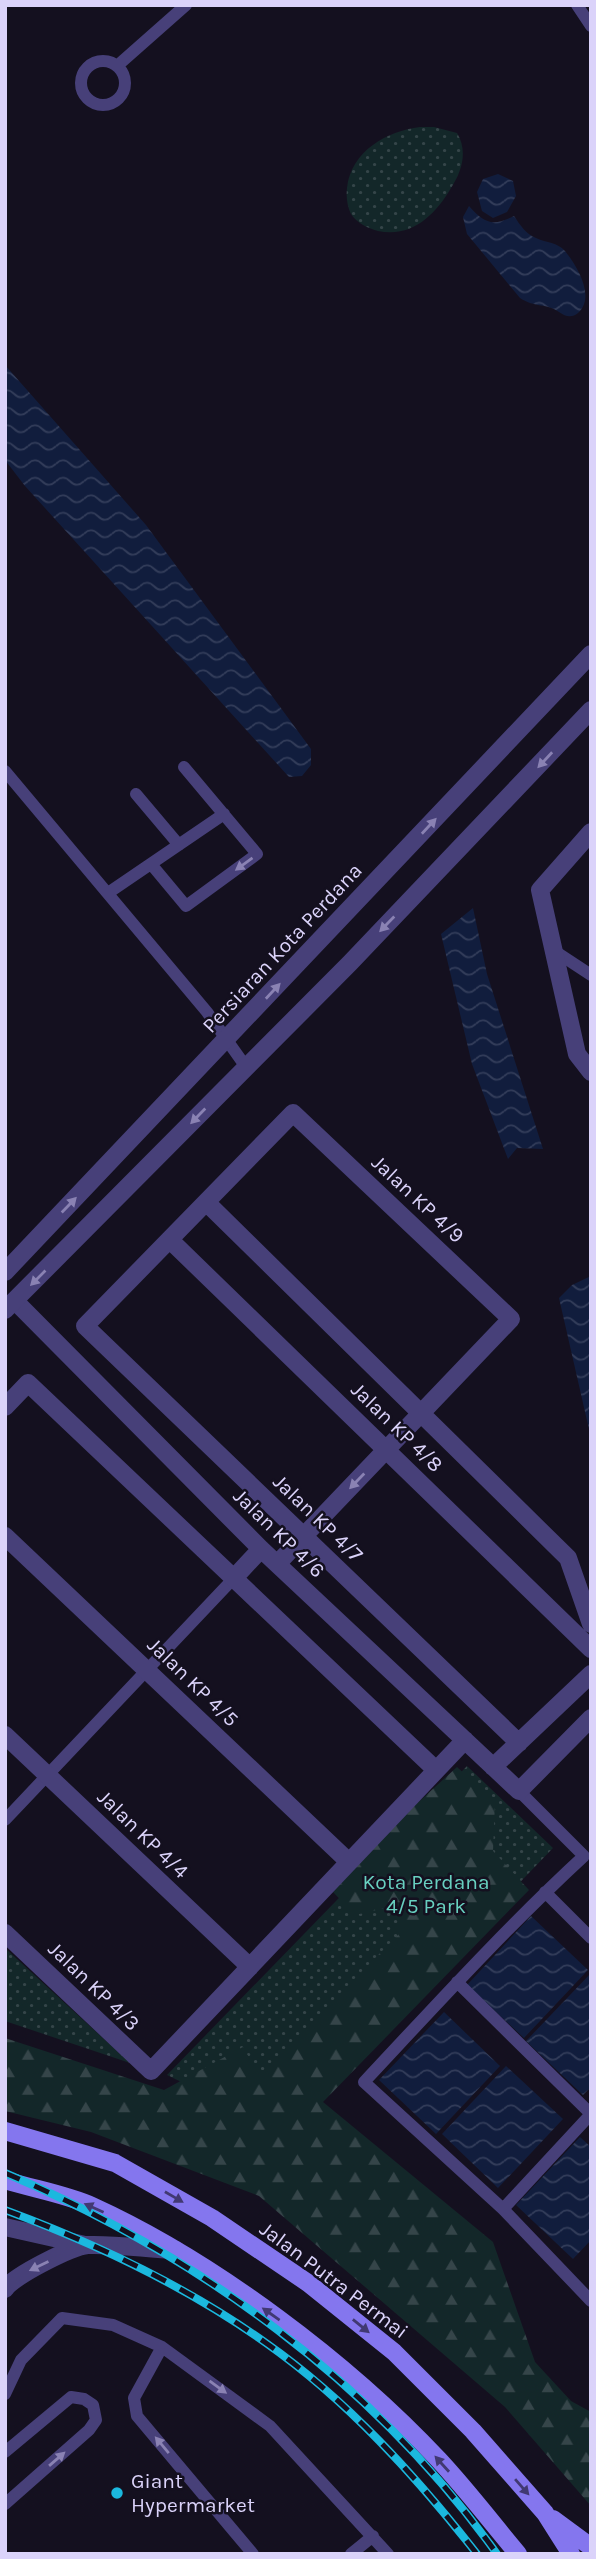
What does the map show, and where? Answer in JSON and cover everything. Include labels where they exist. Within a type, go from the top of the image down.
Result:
[{"type":"main road","name":"Jalan Putra Permai","points":[[5,2131],[115,2163],[212,2218],[308,2283],[394,2352],[473,2431],[545,2513],[571,2554]]},
{"type":"main road","points":[[5,2180],[90,2205],[176,2250],[278,2319],[364,2388],[439,2460],[518,2554]]},
{"type":"main road","points":[[545,2513],[591,2547]]},
{"type":"street","name":"Persiaran Kota Perdana","points":[[5,1272],[591,654]]},
{"type":"street","points":[[10,1306],[122,1195],[591,710]]},
{"type":"street","points":[[588,841],[540,890],[577,1054],[591,1072]]},
{"type":"street","name":"Jalan KP 4/9","points":[[206,1202],[293,1113],[511,1319],[421,1413]]},
{"type":"street","points":[[170,1240],[206,1202]]},
{"type":"street","name":"Jalan KP 4/8","points":[[206,1202],[568,1558],[591,1624]]},
{"type":"street","name":"Jalan KP 4/8","points":[[170,1240],[591,1649]]},
{"type":"street","name":"Jalan KP 4/7","points":[[170,1240],[85,1326],[519,1743]]},
{"type":"street","name":"Jalan KP 4/6","points":[[10,1306],[261,1549],[519,1791]]},
{"type":"street","points":[[5,1407],[28,1383],[436,1770]]},
{"type":"street","points":[[277,1564],[421,1413]]},
{"type":"street","name":"Jalan KP 4/5","points":[[5,1536],[349,1862]]},
{"type":"street","points":[[234,1578],[261,1549]]},
{"type":"street","points":[[493,1767],[591,1674]]},
{"type":"street","points":[[519,1791],[591,1717]]},
{"type":"street","name":"Jalan KP 4/4","points":[[5,1735],[250,1967]]},
{"type":"street","points":[[250,1967],[465,1740]]},
{"type":"street","name":"Jalan KP 4/3","points":[[5,1933],[151,2071],[250,1967]]},
{"type":"street","points":[[5,2227],[85,2245],[176,2250]]},
{"type":"street","points":[[5,2289],[9,2283],[33,2268],[85,2245]]},
{"type":"lane","points":[[117,66],[186,5]]},
{"type":"lane","points":[[577,5],[591,26]]},
{"type":"lane","points":[[151,864],[186,906],[257,854],[184,767]]},
{"type":"lane","points":[[5,771],[207,1012],[246,1067]]},
{"type":"lane","points":[[136,794],[179,845]]},
{"type":"lane","points":[[108,893],[224,814]]},
{"type":"lane","points":[[553,950],[591,975]]},
{"type":"lane","points":[[5,1820],[234,1578]]},
{"type":"lane","points":[[519,1791],[589,1858],[545,1892],[364,2082],[503,2209],[591,2301]]},
{"type":"lane","points":[[545,1892],[591,1938]]},
{"type":"lane","points":[[457,1982],[591,2114],[503,2209]]},
{"type":"lane","points":[[5,2394],[21,2360],[62,2318],[113,2325],[160,2351],[270,2426],[388,2554]]},
{"type":"lane","points":[[160,2351],[134,2398],[137,2416],[253,2554]]},
{"type":"lane","points":[[5,2452],[71,2397],[84,2399],[93,2405],[96,2420],[89,2430],[5,2504]]},
{"type":"lane","points":[[351,2554],[373,2536]]},
{"type":"green space","points":[[420,127],[434,127],[457,133],[463,154],[455,181],[438,207],[412,228],[390,232],[363,225],[351,214],[347,201],[347,188],[355,163],[363,153],[383,138]]},
{"type":"green space","name":"Kota Perdana 4/5 Park","points":[[467,1766],[553,1848],[405,2002],[267,2124],[167,2075]]},
{"type":"green space","points":[[457,1767],[495,1802],[493,1851],[529,1890],[323,2102],[493,2242],[535,2362],[571,2401],[591,2412],[591,2506],[505,2407],[259,2196],[91,2132],[5,2111],[5,2038],[164,2090],[243,2047],[259,2075],[399,1934],[403,1904],[355,1915],[333,1892],[401,1818]]},
{"type":"green space","points":[[5,1948],[130,2063],[5,2021]]},
{"type":"water","points":[[498,174],[513,181],[516,196],[507,212],[493,218],[482,211],[477,192],[483,179]]},
{"type":"water","points":[[469,206],[489,222],[514,216],[529,234],[562,248],[575,265],[585,290],[583,306],[578,313],[567,316],[550,307],[520,298],[467,234],[463,217]]},
{"type":"water","points":[[5,365],[146,525],[311,749],[311,765],[302,776],[289,777],[25,486],[5,460]]},
{"type":"water","points":[[473,908],[487,974],[543,1149],[517,1148],[508,1159],[472,1064],[441,934]]},
{"type":"water","points":[[591,1276],[591,1438],[559,1298],[572,1285]]},
{"type":"water","points":[[531,1916],[588,1970],[524,2038],[467,1985]]},
{"type":"water","points":[[591,1973],[591,2087],[583,2095],[526,2041]]},
{"type":"water","points":[[444,2012],[500,2066],[436,2134],[379,2080]]},
{"type":"water","points":[[506,2066],[563,2119],[498,2188],[442,2134]]},
{"type":"water","points":[[580,2137],[591,2147],[591,2240],[573,2259],[516,2205]]},
{"type":"railway","points":[[5,2173],[146,2243],[213,2284],[277,2330],[338,2380],[396,2434],[449,2492],[497,2554]]},
{"type":"railway","points":[[5,2210],[140,2268],[236,2322],[266,2343],[296,2365],[352,2414],[405,2468],[477,2554]]},
{"type":"place","name":"Giant Hypermarket","points":[[117,2493]]}]
